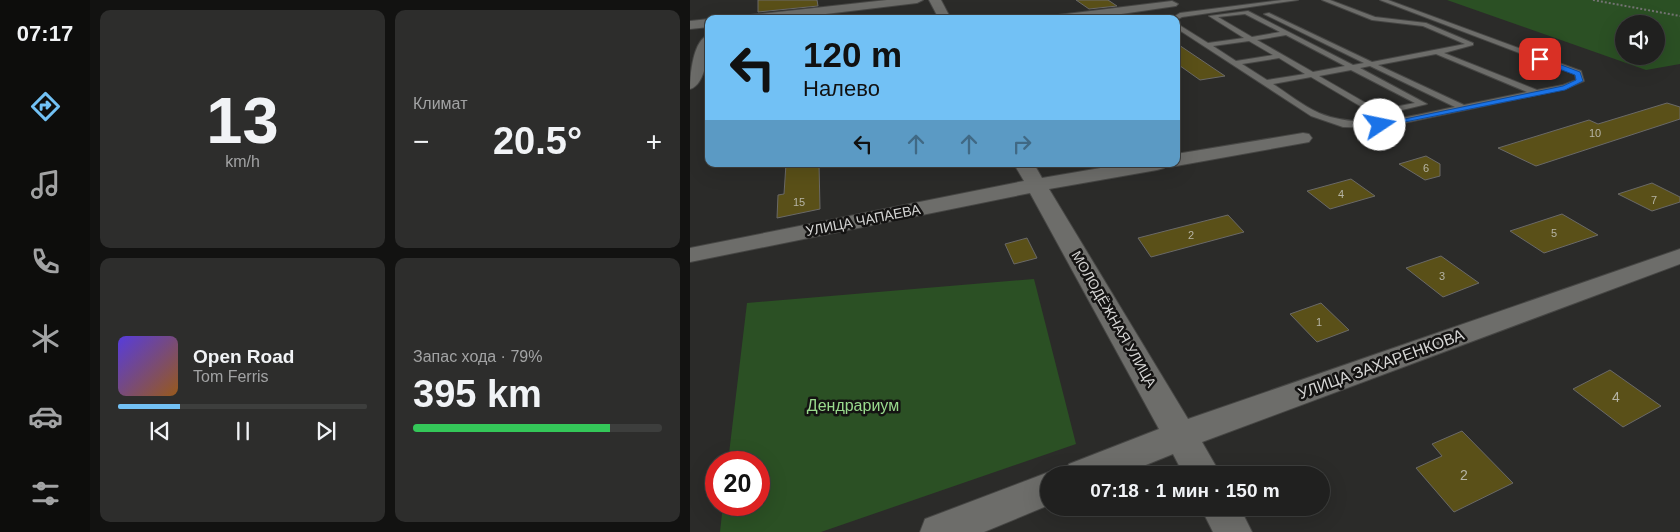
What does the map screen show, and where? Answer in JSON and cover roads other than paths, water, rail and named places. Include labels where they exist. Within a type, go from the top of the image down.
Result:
[{"type":"street","points":[[785,15],[917,0]]},
{"type":"street","points":[[935,0],[943,15]]},
{"type":"street","points":[[1088,15],[1172,4]]},
{"type":"street","points":[[690,25],[705,23]]},
{"type":"street","points":[[690,84],[694,65],[705,46]]},
{"type":"street","points":[[1180,159],[1303,138]]},
{"type":"street","name":"УЛИЦА ЧАПАЕВА","points":[[690,255],[1030,175],[1122,167]]},
{"type":"street","name":"МОЛОДЁЖНАЯ УЛИЦА","points":[[1030,175],[1198,466]]},
{"type":"street","name":"УЛИЦА ЗАХАРЕНКОВА","points":[[1104,466],[1182,435],[1680,256]]},
{"type":"street","points":[[939,532],[1040,492]]},
{"type":"street","points":[[1224,516],[1233,532]]},
{"type":"lane","points":[[1180,15],[1295,0]]},
{"type":"lane","points":[[1266,83],[1437,52],[1470,44],[1424,24],[1374,19],[1325,0]]},
{"type":"lane","points":[[1180,27],[1314,114],[1343,124],[1380,125],[1565,87],[1580,81],[1578,74],[1383,0]]},
{"type":"lane","points":[[1251,6],[1463,108]]},
{"type":"lane","points":[[1246,12],[1423,104],[1377,113],[1250,39],[1212,16],[1246,12]]},
{"type":"lane","points":[[1207,45],[1303,31]]},
{"type":"lane","points":[[1437,52],[1536,93]]},
{"type":"lane","points":[[1235,63],[1280,56]]},
{"type":"park label","name":"Дендрариум","points":[[853,405]]}]
